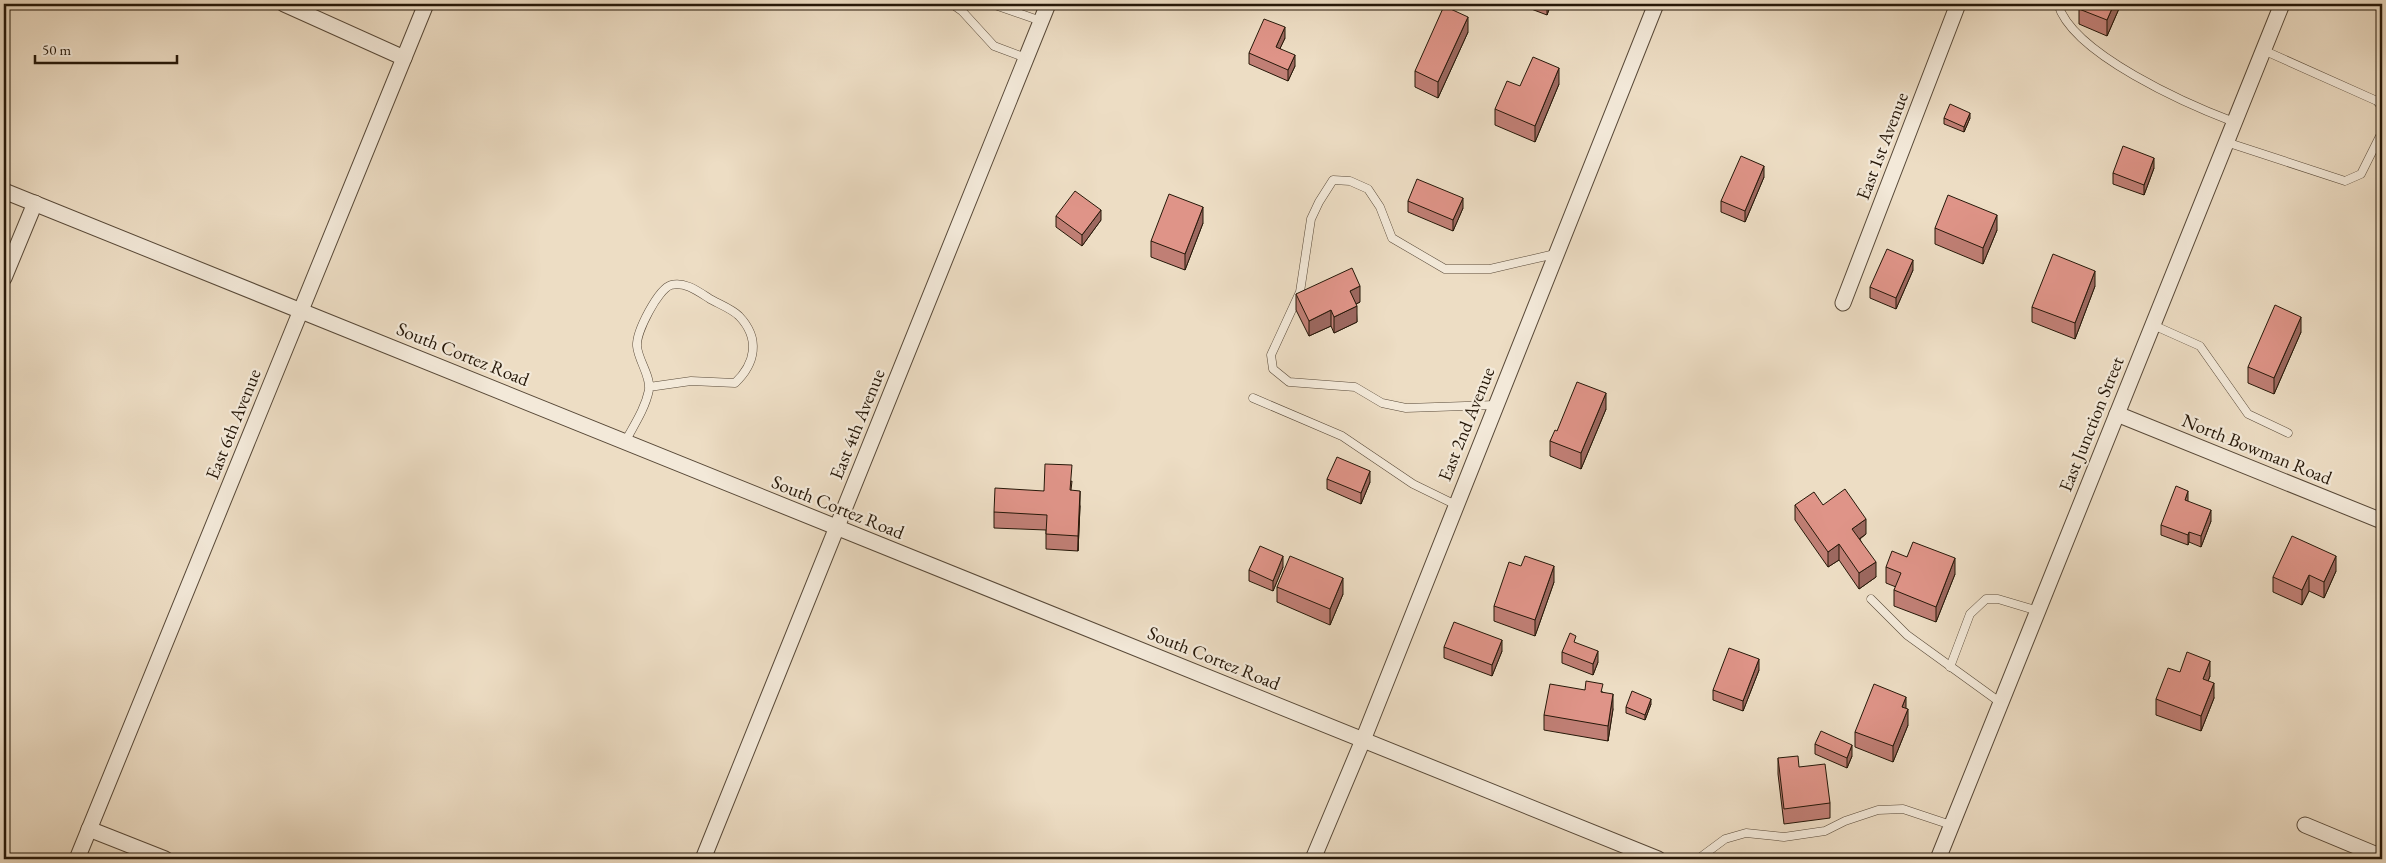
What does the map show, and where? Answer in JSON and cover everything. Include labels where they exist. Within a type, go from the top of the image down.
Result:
[{"type":"street","points":[[284,4],[404,58]]},
{"type":"street","name":"East 6th Avenue","points":[[77,859],[426,4]]},
{"type":"street","name":"East 4th Avenue","points":[[703,859],[1048,4]]},
{"type":"street","name":"East 2nd Avenue","points":[[1313,859],[1363,740],[1656,4]]},
{"type":"street","name":"East 1st Avenue","points":[[1843,303],[1958,4]]},
{"type":"street","name":"East Junction Street","points":[[1938,859],[2280,4]]},
{"type":"street","name":"South Cortez Road","points":[[4,190],[1658,859]]},
{"type":"street","points":[[4,278],[35,203]]},
{"type":"street","name":"North Bowman Road","points":[[2117,414],[2382,521]]},
{"type":"street","points":[[2305,825],[2382,857]]},
{"type":"street","points":[[89,829],[165,859]]},
{"type":"lane","points":[[952,4],[962,11],[994,46],[1026,58]]},
{"type":"lane","points":[[992,4],[1041,22]]},
{"type":"lane","points":[[2058,4],[2073,30],[2112,61],[2149,84],[2193,106],[2234,122]]},
{"type":"lane","points":[[2263,50],[2377,101],[2382,107]]},
{"type":"lane","points":[[2226,142],[2345,181],[2361,174],[2382,132]]},
{"type":"lane","points":[[1495,405],[1406,408],[1382,403],[1355,387],[1289,382],[1273,369],[1271,355],[1300,292],[1311,219],[1333,180],[1350,181],[1368,189],[1380,206],[1392,238],[1445,269],[1490,269],[1555,254]]},
{"type":"lane","points":[[625,442],[644,408],[649,387],[637,346],[640,331],[661,291],[672,284],[689,286],[739,316],[754,347],[748,371],[736,383],[691,381],[649,387]]},
{"type":"lane","points":[[2153,325],[2200,346],[2248,414],[2288,433]]},
{"type":"lane","points":[[1253,398],[1342,436],[1413,484],[1456,505]]},
{"type":"lane","points":[[1871,599],[1907,635],[2001,703]]},
{"type":"lane","points":[[1950,667],[1970,614],[1986,599],[1998,599],[2038,611]]},
{"type":"lane","points":[[1698,859],[1725,839],[1746,833],[1784,837],[1825,831],[1845,821],[1878,810],[1903,809],[1951,825]]},
{"type":"building","points":[[2081,4],[2114,4],[2107,20],[2079,9]]},
{"type":"building","points":[[1444,6],[1468,17],[1438,82],[1415,71]]},
{"type":"building","points":[[1264,19],[1285,27],[1276,47],[1295,55],[1288,70],[1249,53]]},
{"type":"building","points":[[1533,57],[1559,68],[1535,126],[1495,109],[1507,81],[1520,86]]},
{"type":"building","points":[[1950,104],[1970,113],[1964,127],[1944,118]]},
{"type":"building","points":[[2123,146],[2154,158],[2144,185],[2113,173]]},
{"type":"building","points":[[1741,156],[1764,166],[1745,211],[1721,201]]},
{"type":"building","points":[[1417,179],[1463,198],[1453,220],[1408,201]]},
{"type":"building","points":[[1075,191],[1101,210],[1082,235],[1056,216]]},
{"type":"building","points":[[1169,194],[1203,207],[1185,254],[1151,241]]},
{"type":"building","points":[[1948,195],[1997,215],[1983,248],[1935,228]]},
{"type":"building","points":[[1887,249],[1913,260],[1896,298],[1870,287]]},
{"type":"building","points":[[2053,254],[2095,271],[2075,323],[2032,307]]},
{"type":"building","points":[[1352,268],[1360,286],[1350,291],[1357,306],[1334,317],[1331,310],[1309,321],[1296,294]]},
{"type":"building","points":[[2275,305],[2301,317],[2274,378],[2248,367]]},
{"type":"building","points":[[1577,382],[1606,393],[1581,453],[1550,441],[1555,430],[1557,431]]},
{"type":"building","points":[[1337,457],[1370,471],[1361,493],[1327,479]]},
{"type":"building","points":[[1045,464],[1072,465],[1070,490],[1080,491],[1078,536],[1046,534],[1047,515],[994,512],[995,488],[1044,491]]},
{"type":"building","points":[[2176,486],[2188,491],[2185,500],[2211,510],[2201,536],[2189,532],[2188,535],[2161,525]]},
{"type":"building","points":[[1845,489],[1866,519],[1852,529],[1876,562],[1859,573],[1839,544],[1828,552],[1795,505],[1814,492],[1823,505]]},
{"type":"building","points":[[2292,536],[2336,556],[2324,582],[2309,575],[2302,590],[2273,577]]},
{"type":"building","points":[[1913,542],[1955,558],[1936,607],[1894,590],[1901,573],[1886,567],[1892,551],[1907,557]]},
{"type":"building","points":[[1260,546],[1283,556],[1273,581],[1249,570]]},
{"type":"building","points":[[1290,556],[1343,578],[1330,609],[1277,587]]},
{"type":"building","points":[[1525,556],[1554,566],[1535,620],[1494,606],[1509,562],[1521,566]]},
{"type":"building","points":[[1454,622],[1502,640],[1492,665],[1444,647]]},
{"type":"building","points":[[1570,633],[1576,636],[1574,642],[1598,651],[1593,664],[1562,652]]},
{"type":"building","points":[[1729,648],[1759,659],[1743,701],[1713,690]]},
{"type":"building","points":[[2187,652],[2210,661],[2203,679],[2214,683],[2201,716],[2156,699],[2168,668],[2180,672]]},
{"type":"building","points":[[1586,681],[1603,684],[1601,692],[1613,694],[1608,726],[1544,715],[1550,684],[1585,690]]},
{"type":"building","points":[[1874,684],[1906,697],[1902,707],[1908,709],[1893,746],[1855,732]]},
{"type":"building","points":[[1632,691],[1651,699],[1645,715],[1626,707]]},
{"type":"building","points":[[1821,731],[1852,745],[1847,758],[1815,744]]},
{"type":"building","points":[[1798,756],[1799,767],[1825,764],[1830,803],[1784,809],[1778,758]]}]
